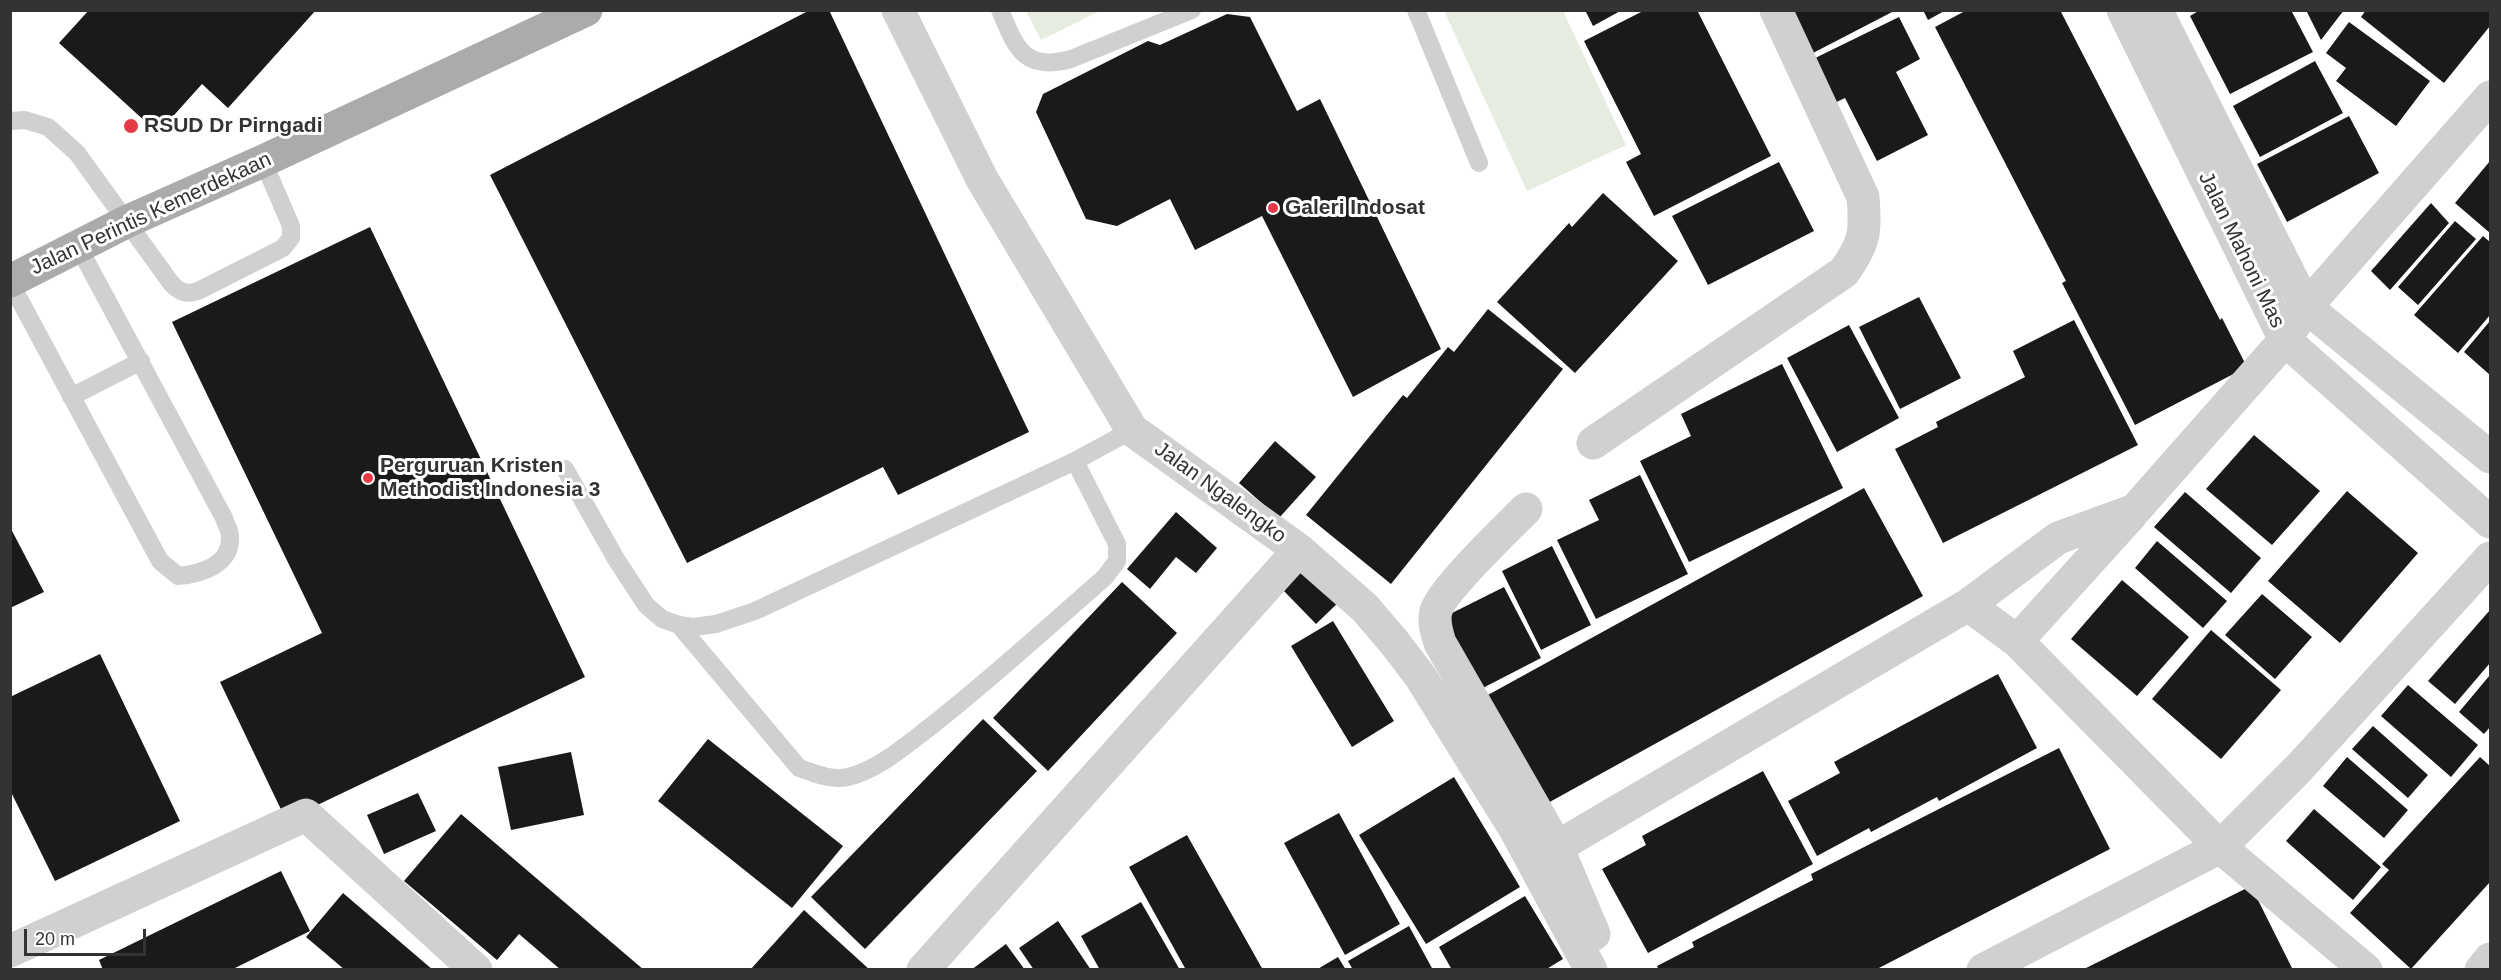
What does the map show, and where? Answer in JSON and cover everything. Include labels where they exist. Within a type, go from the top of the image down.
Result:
[{"type":"main road","name":"Jalan Perintis Kemerdekaan","points":[[10,282],[128,221],[263,161],[586,10]]},
{"type":"street","name":"Jalan Ngalengko","points":[[898,10],[982,179],[1132,429],[1299,550],[923,969]]},
{"type":"street","points":[[1593,443],[1835,279],[1844,272],[1860,251],[1866,228],[1863,197],[1776,10]]},
{"type":"street","name":"Jalan Mahoni Mas","points":[[2123,10],[2285,340],[2490,522]]},
{"type":"street","name":"Jalan Mahoni Mas","points":[[2156,10],[2306,307],[2490,457]]},
{"type":"street","points":[[2017,640],[2285,340],[2306,307],[2490,97]]},
{"type":"street","points":[[1526,509],[1447,592],[1436,610],[1435,625],[1440,643],[1557,847],[1599,946],[1595,969]]},
{"type":"street","points":[[1557,847],[1968,604],[2058,538],[2135,510]]},
{"type":"street","points":[[1299,550],[1365,608],[1419,676],[1515,829],[1595,969]]},
{"type":"street","points":[[1983,969],[2220,847],[2299,768],[2490,558]]},
{"type":"street","points":[[1968,604],[2017,640],[2220,847],[2363,969]]},
{"type":"street","points":[[20,969],[10,952],[306,816],[476,969]]},
{"type":"street","points":[[2481,969],[2490,958]]},
{"type":"lane","points":[[1000,10],[1012,39],[1023,53],[1041,64],[1053,64],[1071,59],[1192,10]]},
{"type":"lane","points":[[1416,10],[1479,163]]},
{"type":"lane","points":[[10,121],[25,120],[48,127],[77,153],[177,290],[186,293],[198,291],[283,248],[291,238],[291,226],[263,161]]},
{"type":"lane","points":[[10,282],[160,561],[178,576],[197,574],[217,565],[226,553],[230,536],[224,518],[79,248]]},
{"type":"lane","points":[[71,397],[141,361]]},
{"type":"lane","points":[[565,469],[616,559],[646,605],[662,619],[693,627],[716,624],[755,611],[1076,460],[1132,429]]},
{"type":"lane","points":[[679,625],[799,768],[825,777],[846,778],[868,770],[895,754],[954,708],[1105,578],[1117,561],[1117,544],[1076,460]]},
{"type":"shaded area","points":[[1026,11],[1100,11],[1041,40]]},
{"type":"shaded area","points":[[1444,11],[1563,11],[1626,145],[1527,191]]},
{"type":"building","points":[[89,10],[316,10],[228,108],[202,84],[158,133],[59,43]]},
{"type":"building","points":[[810,10],[829,10],[1029,432],[898,495],[883,467],[687,563],[490,175]]},
{"type":"building","points":[[1585,10],[1622,10],[1593,26]]},
{"type":"building","points":[[1645,10],[1697,10],[1771,156],[1654,216],[1626,162],[1641,154],[1584,41]]},
{"type":"building","points":[[1791,10],[1896,10],[1813,53]]},
{"type":"building","points":[[1923,10],[1946,10],[1928,20]]},
{"type":"building","points":[[1967,10],[2060,10],[2220,320],[2222,318],[2247,367],[2135,425],[2062,283],[2066,281],[1935,27]]},
{"type":"building","points":[[2200,10],[2291,10],[2313,52],[2230,94],[2190,16]]},
{"type":"building","points":[[2306,10],[2344,10],[2321,40]]},
{"type":"building","points":[[2366,10],[2490,10],[2490,26],[2444,83],[2361,17]]},
{"type":"building","name":"Galeri Indosat","points":[[1227,14],[1250,17],[1297,111],[1320,99],[1441,349],[1353,397],[1262,216],[1195,250],[1170,199],[1117,226],[1086,219],[1036,112],[1043,94],[1148,41],[1160,45]]},
{"type":"building","points":[[1899,17],[1920,59],[1896,72],[1928,135],[1877,161],[1845,98],[1828,106],[1805,63]]},
{"type":"building","points":[[2349,22],[2430,81],[2396,126],[2336,81],[2346,68],[2326,53]]},
{"type":"building","points":[[2315,61],[2343,113],[2260,157],[2233,106]]},
{"type":"building","points":[[2349,116],[2379,173],[2287,222],[2257,164]]},
{"type":"building","points":[[2490,161],[2490,233],[2455,203]]},
{"type":"building","points":[[1779,162],[1814,231],[1708,285],[1672,216]]},
{"type":"building","points":[[1603,193],[1678,261],[1575,373],[1497,302],[1569,223],[1572,227]]},
{"type":"building","points":[[2431,203],[2449,223],[2390,290],[2371,271]]},
{"type":"building","points":[[2455,221],[2476,239],[2418,305],[2398,287]]},
{"type":"building","name":"Perguruan Kristen Methodist Indonesia 3","points":[[370,227],[585,677],[286,820],[220,682],[322,633],[172,322]]},
{"type":"building","points":[[2483,236],[2490,242],[2490,315],[2458,353],[2414,315]]},
{"type":"building","points":[[1919,297],[1961,378],[1900,409],[1859,327]]},
{"type":"building","points":[[1488,309],[1563,369],[1391,584],[1306,515],[1403,395],[1407,398],[1448,347],[1454,352]]},
{"type":"building","points":[[2074,320],[2138,445],[1943,543],[1895,449],[1938,427],[1936,422],[2025,377],[2013,351]]},
{"type":"building","points":[[2490,321],[2490,375],[2464,352]]},
{"type":"building","points":[[1849,325],[1899,418],[1837,452],[1787,358]]},
{"type":"building","points":[[1782,364],[1843,488],[1689,562],[1640,461],[1691,436],[1681,414]]},
{"type":"building","points":[[2254,435],[2320,491],[2272,545],[2206,489]]},
{"type":"building","points":[[1275,441],[1316,477],[1279,518],[1239,483]]},
{"type":"building","points":[[1640,475],[1688,574],[1596,619],[1557,540],[1599,520],[1589,500]]},
{"type":"building","points":[[1864,488],[1923,596],[1537,809],[1477,701]]},
{"type":"building","points":[[2347,491],[2418,553],[2340,643],[2268,581]]},
{"type":"building","points":[[2185,492],[2261,558],[2231,593],[2154,527]]},
{"type":"building","points":[[1176,512],[1217,548],[1196,573],[1176,557],[1150,589],[1127,569]]},
{"type":"building","points":[[10,527],[44,592],[10,608]]},
{"type":"building","points":[[2157,541],[2227,601],[2203,628],[2135,568]]},
{"type":"building","points":[[1552,546],[1591,625],[1541,650],[1502,571]]},
{"type":"building","points":[[1310,564],[1343,598],[1316,624],[1283,590]]},
{"type":"building","points":[[2122,580],[2189,637],[2137,696],[2071,639]]},
{"type":"building","points":[[1122,582],[1177,633],[1048,771],[993,718]]},
{"type":"building","points":[[1504,587],[1541,658],[1477,691],[1440,619]]},
{"type":"building","points":[[2262,594],[2312,637],[2275,679],[2225,635]]},
{"type":"building","points":[[2490,610],[2490,663],[2455,704],[2428,681]]},
{"type":"building","points":[[1333,621],[1394,721],[1352,747],[1291,646]]},
{"type":"building","points":[[2211,630],[2281,690],[2221,759],[2152,699]]},
{"type":"building","points":[[100,654],[180,821],[55,881],[10,790],[10,697]]},
{"type":"building","points":[[1998,674],[2037,748],[1939,801],[1937,797],[1871,832],[1869,828],[1817,856],[1788,801],[1840,773],[1834,762]]},
{"type":"building","points":[[2490,675],[2490,727],[2484,734],[2459,712]]},
{"type":"building","points":[[2408,685],[2478,745],[2451,777],[2381,716]]},
{"type":"building","points":[[983,719],[1037,771],[865,949],[811,897]]},
{"type":"building","points":[[2373,726],[2428,775],[2408,798],[2352,749]]},
{"type":"building","points":[[708,739],[843,846],[792,908],[658,801]]},
{"type":"building","points":[[2059,748],[2110,849],[1875,970],[1659,970],[1657,966],[1694,947],[1692,942],[1813,880],[1811,874]]},
{"type":"building","points":[[571,752],[584,815],[511,830],[498,767]]},
{"type":"building","points":[[2347,757],[2408,810],[2384,838],[2323,786]]},
{"type":"building","points":[[2480,757],[2490,766],[2490,882],[2411,969],[2350,913],[2389,870],[2382,864]]},
{"type":"building","points":[[1763,771],[1813,864],[1648,953],[1602,869],[1646,845],[1642,836]]},
{"type":"building","points":[[1454,777],[1520,887],[1426,944],[1359,835]]},
{"type":"building","points":[[418,793],[436,831],[384,854],[367,815]]},
{"type":"building","points":[[2314,809],[2381,867],[2353,900],[2286,841]]},
{"type":"building","points":[[1339,813],[1400,924],[1345,955],[1284,843]]},
{"type":"building","points":[[461,814],[644,970],[561,970],[519,934],[497,960],[404,881]]},
{"type":"building","points":[[1187,835],[1263,970],[1186,970],[1129,867]]},
{"type":"building","points":[[281,871],[310,931],[231,970],[103,970],[99,960]]},
{"type":"building","points":[[2251,886],[2293,970],[2082,970]]},
{"type":"building","points":[[343,893],[433,970],[345,970],[306,937]]},
{"type":"building","points":[[1525,896],[1563,959],[1545,970],[1452,970],[1439,947]]},
{"type":"building","points":[[1141,902],[1180,970],[1100,970],[1081,936]]},
{"type":"building","points":[[804,910],[870,970],[750,970]]},
{"type":"building","points":[[1058,921],[1091,970],[1034,970],[1019,948]]},
{"type":"building","points":[[1409,926],[1433,970],[1353,970],[1348,961]]},
{"type":"building","points":[[1006,944],[1025,970],[971,970]]},
{"type":"building","points":[[1338,957],[1346,970],[1316,970]]},
{"type":"place","name":"RSUD Dr Pirngadi","points":[[131,126]]},
{"type":"place","name":"Galeri Indosat","points":[[1273,208]]},
{"type":"place","name":"Perguruan Kristen Methodist Indonesia 3","points":[[368,478]]}]
